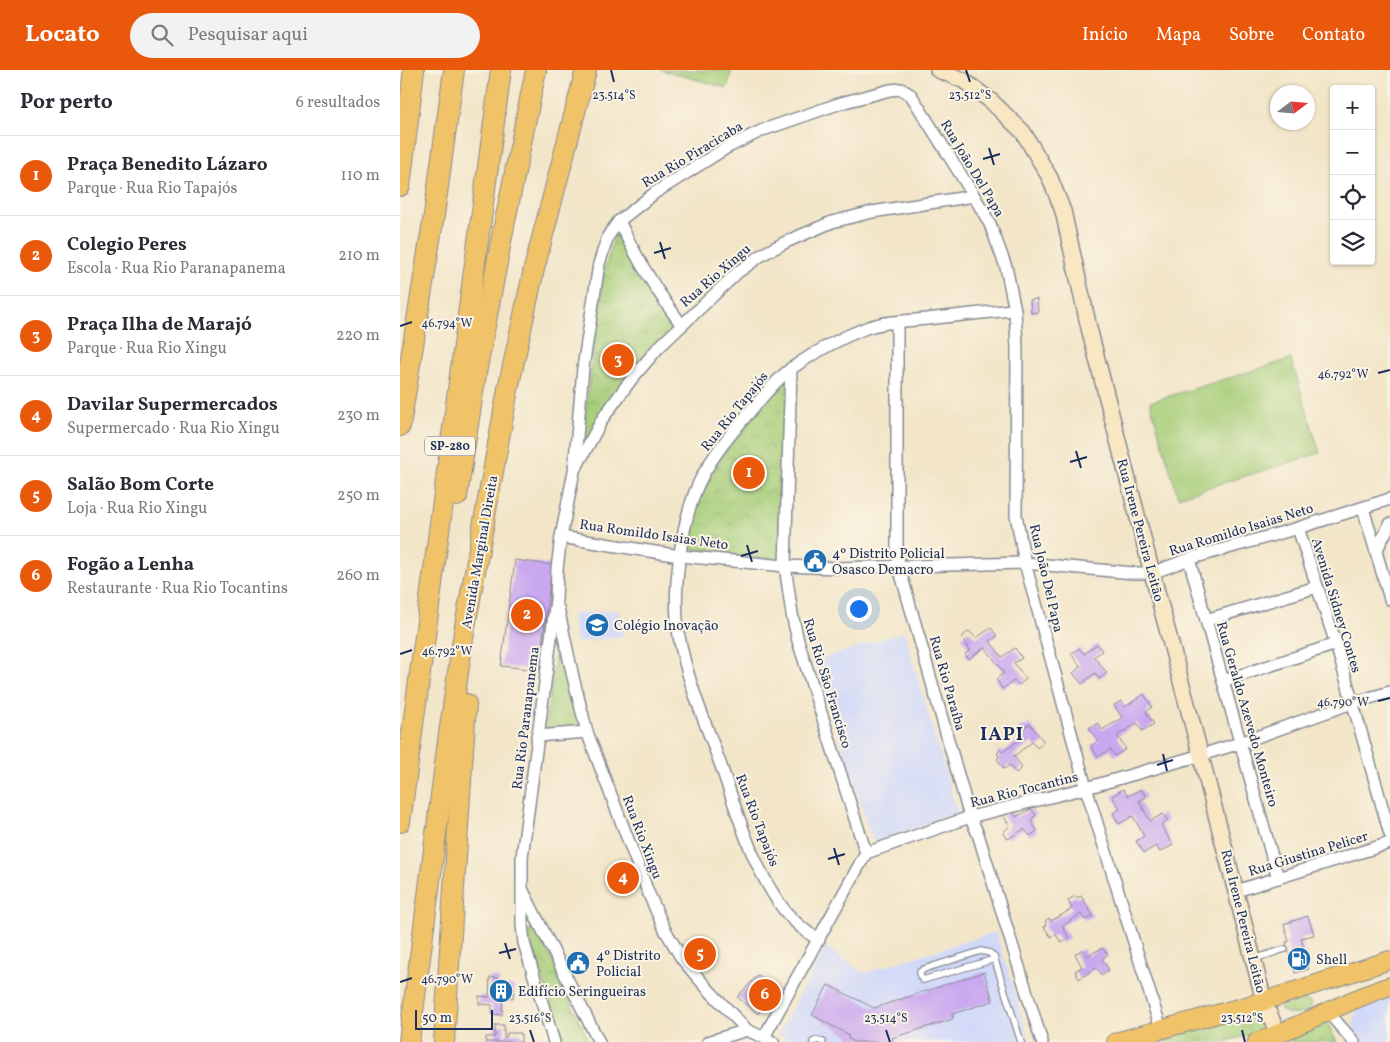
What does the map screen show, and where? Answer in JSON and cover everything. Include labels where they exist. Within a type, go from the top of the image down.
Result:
[{"type":"highway","points":[[400,186],[414,70]]},
{"type":"highway","points":[[400,426],[434,215],[454,70]]},
{"type":"highway","name":"SP-280","points":[[400,822],[501,70]]},
{"type":"highway","points":[[428,621],[444,580],[476,373],[536,70]]},
{"type":"highway","name":"Avenida Marginal Direita","points":[[409,1042],[464,632],[508,389],[534,269],[586,70]]},
{"type":"highway","points":[[444,1042],[466,699],[464,632]]},
{"type":"main road","points":[[1116,1042],[1264,1001],[1390,960]]},
{"type":"main road","points":[[1257,1042],[1280,1038],[1327,1011],[1390,986]]},
{"type":"main road","points":[[1301,989],[1327,1011]]},
{"type":"street","name":"Rua Irene Pereira Leitão","points":[[938,70],[963,80],[991,101],[1023,132],[1050,178],[1064,211],[1089,328],[1152,573],[1264,1001],[1280,1038]]},
{"type":"street","name":"Rua João Del Papa","points":[[901,89],[911,95],[974,196],[990,224],[1006,267],[1015,310],[1017,348],[1016,515],[1025,563],[1086,788],[1161,1030]]},
{"type":"street","name":"Rua Rio Piracicaba","points":[[619,221],[656,192],[726,148],[763,130],[841,104],[890,90],[901,89]]},
{"type":"street","name":"Rua Rio Xingu","points":[[574,470],[603,418],[630,381],[658,348],[681,324],[738,272],[763,254],[788,240],[832,222],[872,212],[974,196]]},
{"type":"street","points":[[619,221],[647,274],[681,324]]},
{"type":"street","name":"Rua Rio Paranapanema","points":[[554,1042],[524,943],[522,925],[522,857],[556,600],[561,536],[574,470],[583,368],[599,264],[608,236],[619,221]]},
{"type":"street","name":"Rua Rio Tapajós","points":[[819,940],[804,930],[786,911],[762,875],[742,825],[687,669],[679,635],[675,595],[685,524],[695,491],[714,456],[742,420],[774,384],[791,368],[835,341],[868,327],[897,322],[960,314],[1015,310]]},
{"type":"street","name":"Rua Rio Paraíba","points":[[897,322],[897,548],[899,567],[970,817],[978,834],[1042,1042]]},
{"type":"street","name":"Rua Rio São Francisco","points":[[791,368],[785,566],[792,614],[798,641],[866,853]]},
{"type":"street","name":"Rua Romildo Isaias Neto","points":[[561,536],[680,556],[785,566],[836,568],[1025,563],[1152,573],[1189,559],[1390,499]]},
{"type":"street","points":[[1363,508],[1390,599]]},
{"type":"street","points":[[1376,551],[1390,524]]},
{"type":"street","name":"Avenida Sidney Contes","points":[[1298,528],[1336,644],[1390,834]]},
{"type":"street","name":"Rua Geraldo Azevedo Monteiro","points":[[1189,559],[1278,878]]},
{"type":"street","points":[[1206,620],[1317,587]]},
{"type":"street","name":"Rua Rio Xingu","points":[[556,600],[587,732],[648,892],[664,928],[682,959],[746,1030],[769,1040]]},
{"type":"street","points":[[1223,681],[1336,644]]},
{"type":"street","name":"Rua Rio Tocantins","points":[[866,853],[970,817],[1086,788],[1201,755],[1352,703],[1390,692]]},
{"type":"street","points":[[537,736],[587,732]]},
{"type":"street","name":"Rua Giustina Pelicer","points":[[1236,891],[1390,843]]},
{"type":"street","points":[[769,1040],[819,940],[866,853]]},
{"type":"street","points":[[522,888],[599,1042]]},
{"type":"street","points":[[1327,1011],[1351,1040]]},
{"type":"street","points":[[708,1042],[746,1030]]},
{"type":"lane","points":[[1253,959],[1285,949]]},
{"type":"lane","points":[[995,959],[922,980],[920,976],[920,972],[924,969],[981,951],[990,953],[995,959],[1021,1042]]},
{"type":"lane","points":[[813,1042],[817,1040],[823,1042]]},
{"type":"shaded area","name":"Colégio Inovação","points":[[619,610],[623,636],[576,643],[572,614]]},
{"type":"shaded area","points":[[904,632],[958,814],[873,842],[815,661]]},
{"type":"shaded area","points":[[996,932],[1030,1042],[792,1042],[778,1034],[826,947],[864,973]]},
{"type":"shaded area","points":[[1390,997],[1390,1042],[1364,1042],[1353,1024],[1355,1014],[1358,1009],[1366,1004]]},
{"type":"green space","points":[[661,70],[732,70],[727,88]]},
{"type":"green space","points":[[615,234],[656,299],[677,327],[580,454],[603,275]]},
{"type":"green space","points":[[1291,359],[1320,453],[1178,497],[1150,402]]},
{"type":"green space","points":[[788,375],[781,561],[690,549],[694,520],[703,491],[723,455],[746,424]]},
{"type":"green space","points":[[558,637],[582,728],[545,730]]},
{"type":"green space","points":[[532,927],[539,931],[589,1042],[563,1042],[530,939],[530,929]]},
{"type":"green space","points":[[1299,997],[1310,1001],[1311,1005],[1305,1012],[1293,1014],[1280,1010],[1279,1005]]},
{"type":"green space","points":[[1261,1010],[1268,1027],[1225,1042],[1140,1042]]},
{"type":"green space","points":[[1326,1020],[1337,1042],[1291,1042],[1289,1038]]},
{"type":"building","points":[[1037,299],[1038,312],[1031,313],[1030,300]]},
{"type":"building","points":[[515,560],[552,565],[539,670],[501,666]]},
{"type":"building","points":[[991,628],[997,636],[990,641],[1002,657],[1015,648],[1022,658],[1014,663],[1026,679],[1019,685],[1014,681],[1002,689],[996,679],[1004,673],[985,647],[969,659],[965,654],[970,650],[962,637],[969,631],[976,638]]},
{"type":"building","points":[[1097,644],[1102,651],[1094,657],[1107,673],[1099,679],[1095,673],[1082,684],[1073,673],[1081,667],[1071,654],[1079,648],[1084,654]]},
{"type":"building","points":[[1144,694],[1152,707],[1146,712],[1154,724],[1142,731],[1137,723],[1117,736],[1126,749],[1115,756],[1110,749],[1098,757],[1091,746],[1098,741],[1089,728],[1098,723],[1102,730],[1122,718],[1114,705],[1121,701],[1125,707]]},
{"type":"building","points":[[1030,724],[1044,742],[1037,748],[1032,742],[1014,756],[1022,767],[1016,773],[1009,765],[1004,769],[997,759],[999,757],[997,753],[1000,750],[1003,752],[1022,738],[1017,730],[1024,725],[1025,727]]},
{"type":"building","points":[[1123,789],[1128,796],[1141,789],[1146,797],[1139,801],[1150,821],[1163,814],[1168,821],[1161,825],[1173,845],[1160,852],[1156,846],[1144,853],[1136,841],[1144,836],[1133,816],[1119,824],[1113,813],[1120,809],[1112,796]]},
{"type":"building","points":[[1031,809],[1036,815],[1031,820],[1037,831],[1030,836],[1024,829],[1008,839],[1003,832],[1010,826],[1003,816],[1012,811],[1016,817]]},
{"type":"building","points":[[1075,896],[1076,898],[1081,896],[1093,916],[1085,920],[1081,914],[1062,926],[1069,938],[1062,943],[1055,934],[1051,937],[1044,927],[1047,925],[1045,921],[1049,918],[1051,921],[1072,909],[1068,900]]},
{"type":"building","points":[[1308,916],[1314,935],[1301,938],[1309,969],[1295,973],[1286,942],[1289,942],[1284,924]]},
{"type":"building","points":[[1102,948],[1108,954],[1102,959],[1109,970],[1102,975],[1096,968],[1079,979],[1075,971],[1082,967],[1075,954],[1083,949],[1087,956]]},
{"type":"building","points":[[984,972],[993,1001],[952,1014],[953,1019],[892,1038],[893,1042],[854,1042],[848,1038],[849,1035],[812,1015],[828,985],[874,1008]]},
{"type":"building","points":[[758,975],[774,987],[758,1014],[737,997]]},
{"type":"building","name":"Edifício Seringueiras","points":[[490,977],[499,978],[498,985],[514,986],[513,998],[503,997],[502,1015],[492,1014],[492,1005],[479,1004],[479,996],[489,997]]},
{"type":"building","points":[[495,1025],[504,1025],[504,1037],[506,1037],[507,1033],[521,1033],[521,1042],[486,1042],[486,1037],[495,1037]]},
{"type":"place","name":"Praça Ilha de Marajó","points":[[618,360]]},
{"type":"place","name":"Praça Benedito Lázaro","points":[[749,473]]},
{"type":"place","name":"4º Distrito Policial Osasco Demacro","points":[[815,561]]},
{"type":"place","name":"Colegio Peres","points":[[527,615]]},
{"type":"place","name":"Colégio Inovação","points":[[597,625]]},
{"type":"place","name":"Davilar Supermercados","points":[[623,878]]},
{"type":"place","name":"Salão Bom Corte","points":[[700,954]]},
{"type":"place","name":"Shell","points":[[1299,959]]},
{"type":"place","name":"4º Distrito Policial","points":[[578,963]]},
{"type":"place","name":"Edifício Seringueiras","points":[[501,991]]},
{"type":"place","name":"Fogão a Lenha","points":[[765,995]]},
{"type":"district","name":"IAPI","points":[[1002,733]]}]
